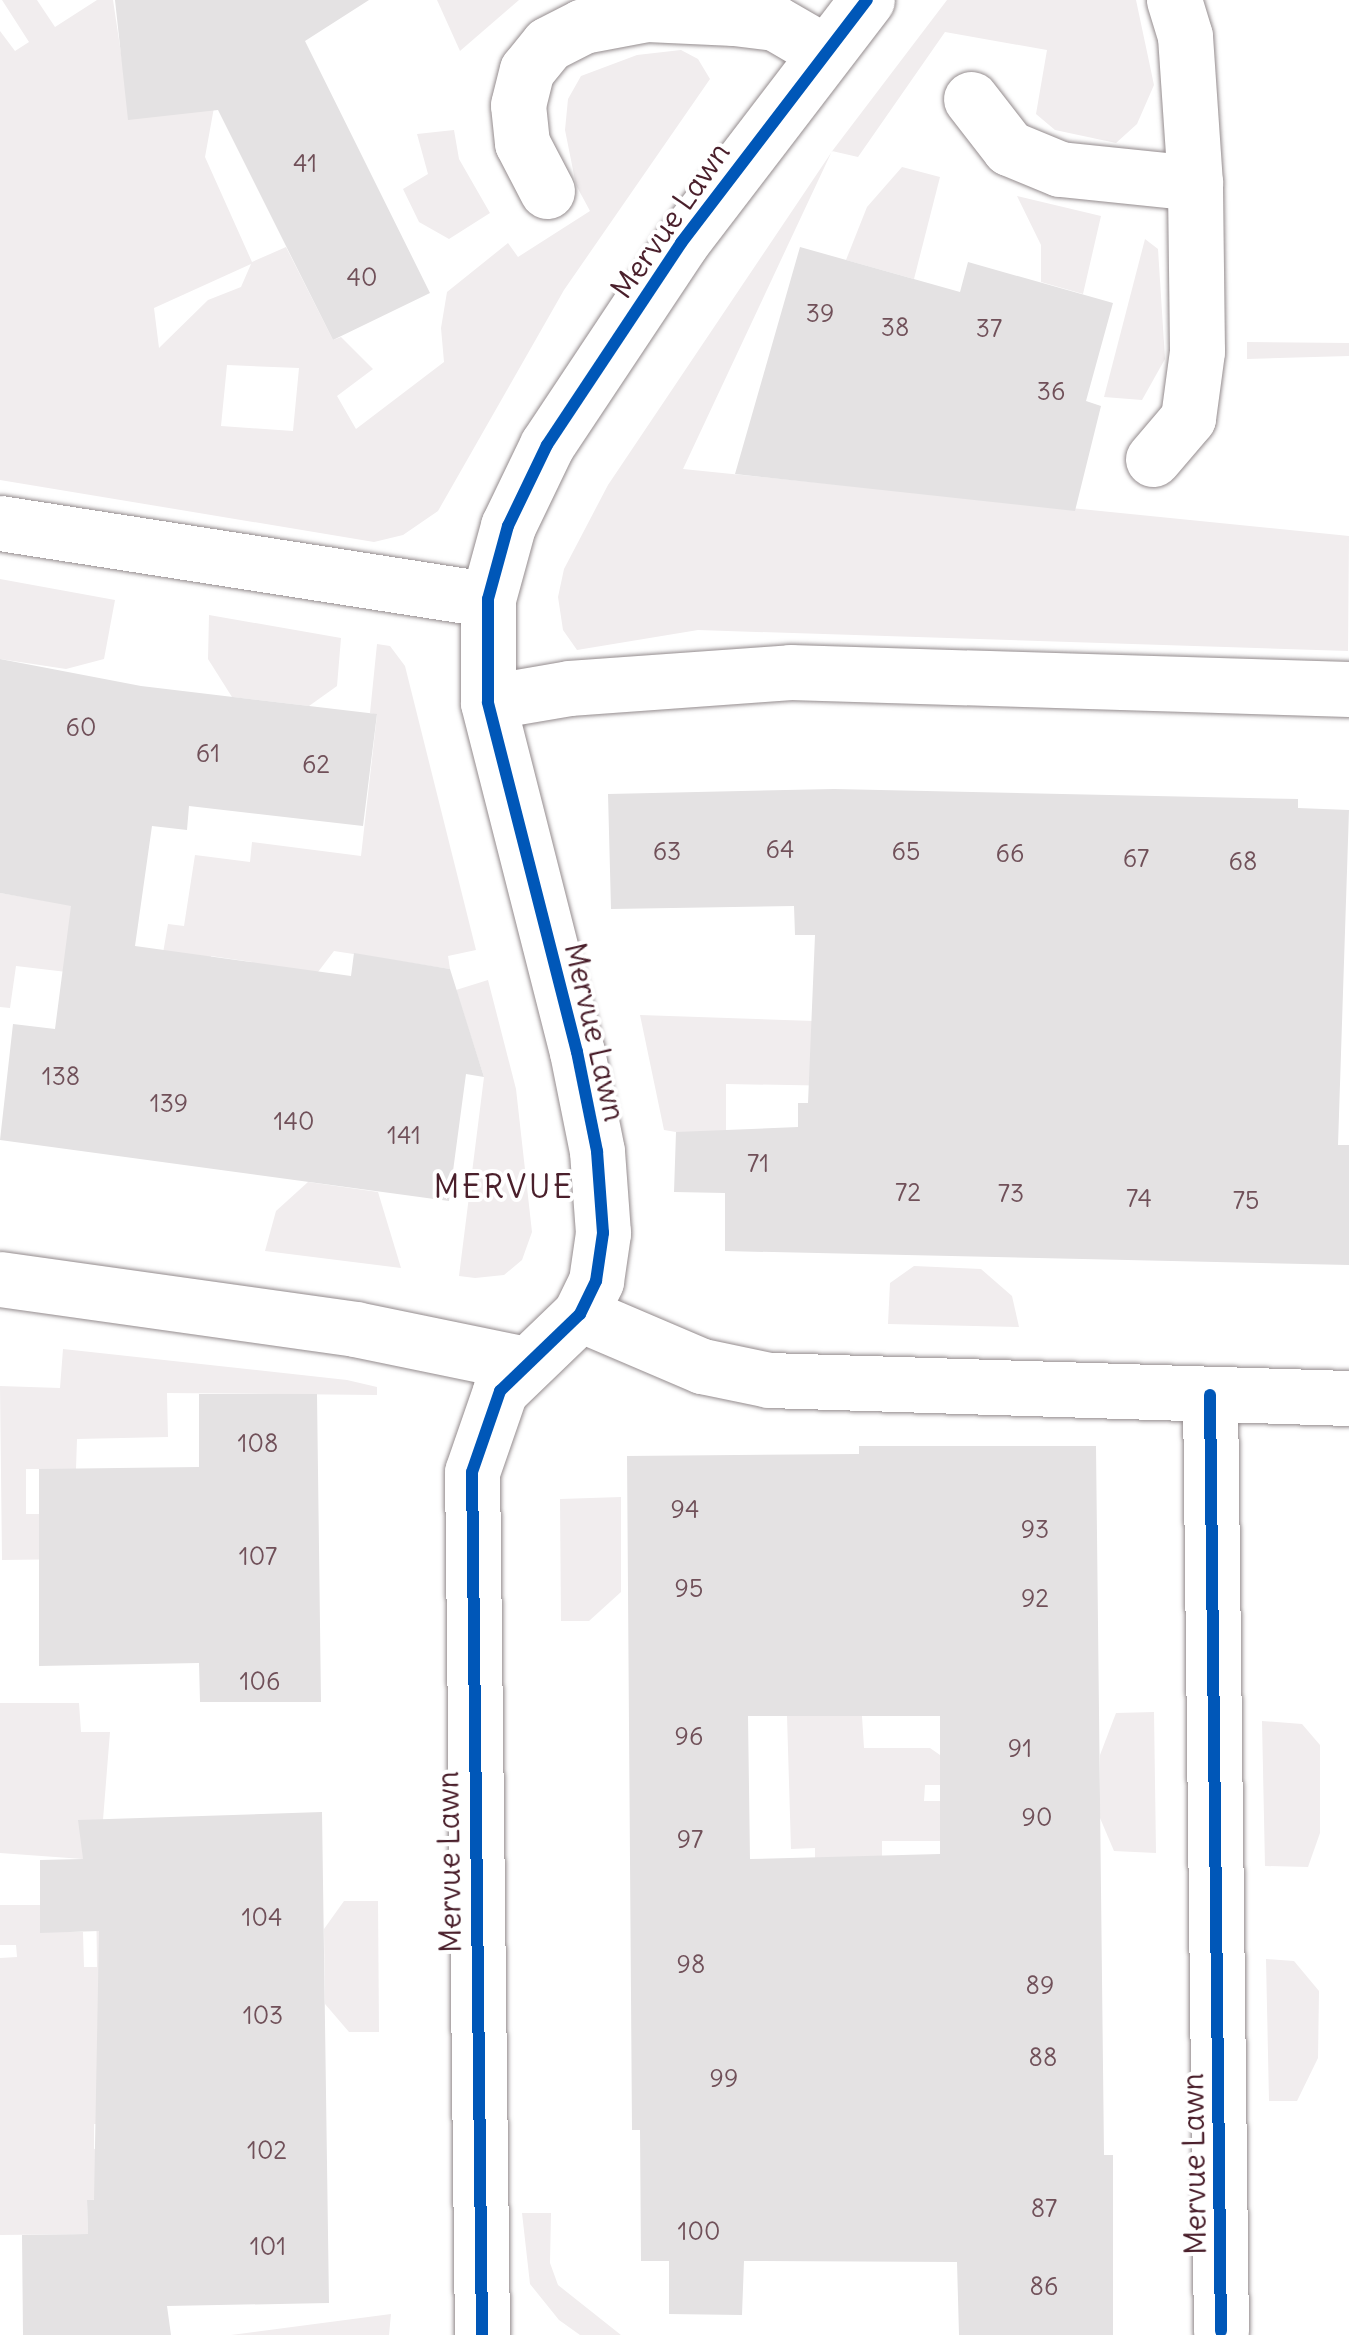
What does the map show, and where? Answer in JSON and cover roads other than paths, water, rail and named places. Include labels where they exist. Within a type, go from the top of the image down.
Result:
[{"type":"street","name":"Mervue Lawn","points":[[482,2335],[472,1472],[500,1391],[580,1314],[596,1281],[603,1233],[598,1151],[488,702],[488,599],[508,526],[547,445],[681,243],[867,0]]},
{"type":"street","points":[[1153,459],[1188,418],[1197,350],[1196,183],[1185,36],[1174,0]]},
{"type":"street","points":[[547,191],[522,143],[518,105],[538,57],[583,26],[646,14],[734,18],[776,24],[825,52]]},
{"type":"street","points":[[971,99],[1010,148],[1060,169],[1196,183]]},
{"type":"street","points":[[0,523],[488,599]]},
{"type":"street","points":[[488,702],[570,688],[790,672],[1349,689]]},
{"type":"street","points":[[0,1279],[356,1330],[526,1364]]},
{"type":"street","points":[[580,1314],[702,1366],[769,1380],[1349,1398]]},
{"type":"street","name":"Mervue Lawn","points":[[1210,1395],[1221,2331]]},
{"type":"district","name":"MERVUE","points":[[504,1187]]}]
